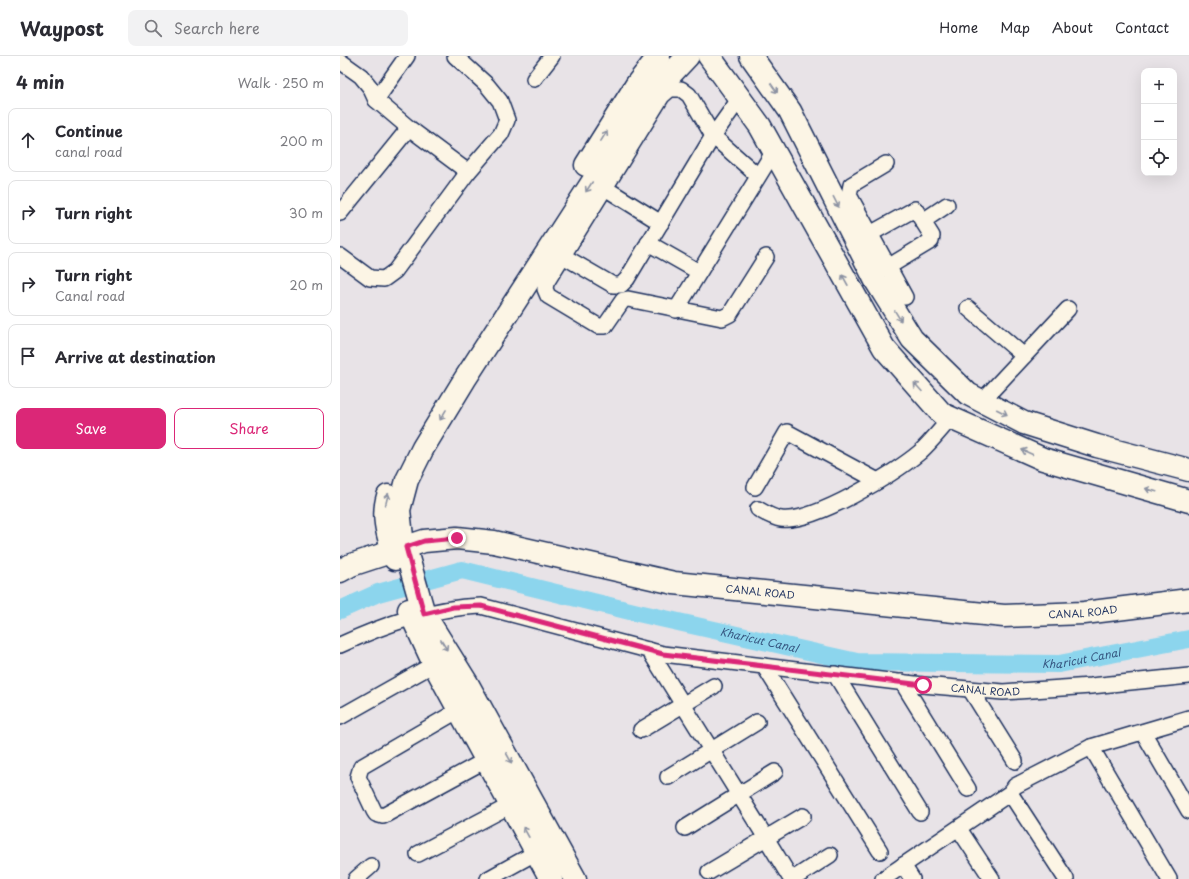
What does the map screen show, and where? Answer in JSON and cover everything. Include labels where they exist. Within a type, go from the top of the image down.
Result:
[{"type":"street","points":[[376,100],[406,56]]},
{"type":"street","points":[[340,256],[370,278],[384,279],[395,271],[468,172],[501,134],[507,120],[500,101],[487,85],[455,56]]},
{"type":"street","points":[[534,79],[552,56]]},
{"type":"street","points":[[551,879],[434,664],[417,615],[399,549],[386,528],[385,503],[396,469],[417,429],[637,84],[660,56]]},
{"type":"street","points":[[399,549],[402,537],[399,510],[407,480],[423,448],[469,372],[610,155],[657,89],[688,56]]},
{"type":"street","points":[[709,56],[760,126],[884,348],[942,414],[1043,459],[1189,501]]},
{"type":"street","points":[[752,56],[790,111],[871,252],[888,267],[905,298]]},
{"type":"street","points":[[340,61],[361,76],[370,87],[376,100],[409,128],[468,172]]},
{"type":"street","points":[[758,176],[713,136],[689,95],[681,88],[670,89],[662,96],[546,283],[545,289],[548,296],[598,326],[606,326],[622,300],[628,299],[676,310],[722,318],[730,314],[766,256]]},
{"type":"street","points":[[563,256],[613,285],[621,285],[627,279],[713,136],[740,98]]},
{"type":"street","points":[[340,213],[409,128]]},
{"type":"street","points":[[676,310],[774,151]]},
{"type":"street","points":[[886,164],[851,185],[849,195],[870,234],[871,252],[876,281],[912,339],[968,394],[1024,423],[1097,446],[1189,470]]},
{"type":"street","points":[[605,188],[661,223]]},
{"type":"street","points":[[923,221],[947,205]]},
{"type":"street","points":[[870,234],[912,209],[917,210],[932,236],[932,239],[888,267]]},
{"type":"street","points":[[648,243],[699,272]]},
{"type":"street","points":[[968,308],[1024,356]]},
{"type":"street","points":[[982,402],[1068,309]]},
{"type":"street","points":[[758,509],[780,519],[792,519],[830,507],[878,481],[920,451],[951,418]]},
{"type":"street","points":[[755,487],[787,432],[878,481]]},
{"type":"street","name":"CANAL ROAD","points":[[340,571],[351,565],[424,541],[457,538],[494,542],[674,583],[1004,616],[1084,612],[1189,600]]},
{"type":"street","name":"CANAL ROAD","points":[[340,645],[372,630],[417,615],[453,607],[481,606],[663,654],[970,689],[1003,692],[1091,686],[1189,676]]},
{"type":"street","points":[[417,615],[467,682],[575,879]]},
{"type":"street","points":[[649,650],[792,879],[830,855]]},
{"type":"street","points":[[340,717],[434,664]]},
{"type":"street","points":[[764,666],[880,852]]},
{"type":"street","points":[[835,674],[920,812]]},
{"type":"street","points":[[902,682],[968,789]]},
{"type":"street","points":[[641,730],[684,706],[714,686]]},
{"type":"street","points":[[970,689],[1015,761]]},
{"type":"street","points":[[459,710],[361,767],[358,777],[374,811],[376,814],[383,816],[486,760]]},
{"type":"street","points":[[883,879],[1010,794],[1015,786],[1092,747],[1189,718]]},
{"type":"street","points":[[668,777],[756,722]]},
{"type":"street","points":[[1143,732],[1189,811]]},
{"type":"street","points":[[1092,747],[1170,879]]},
{"type":"street","points":[[685,828],[776,772]]},
{"type":"street","points":[[1010,794],[1066,879]]},
{"type":"street","points":[[418,854],[511,805]]},
{"type":"street","points":[[710,872],[803,816]]},
{"type":"street","points":[[959,829],[992,879]]},
{"type":"street","points":[[488,879],[537,852]]},
{"type":"street","points":[[903,865],[912,879]]},
{"type":"street","points":[[356,879],[371,866]]},
{"type":"waterway","name":"Kharicut Canal","points":[[340,610],[378,593],[462,570],[638,613],[857,662],[1059,664],[1189,639]]},
{"type":"route","points":[[457,538],[424,541],[406,547],[424,614],[453,607],[481,606],[663,654],[923,685]]}]
